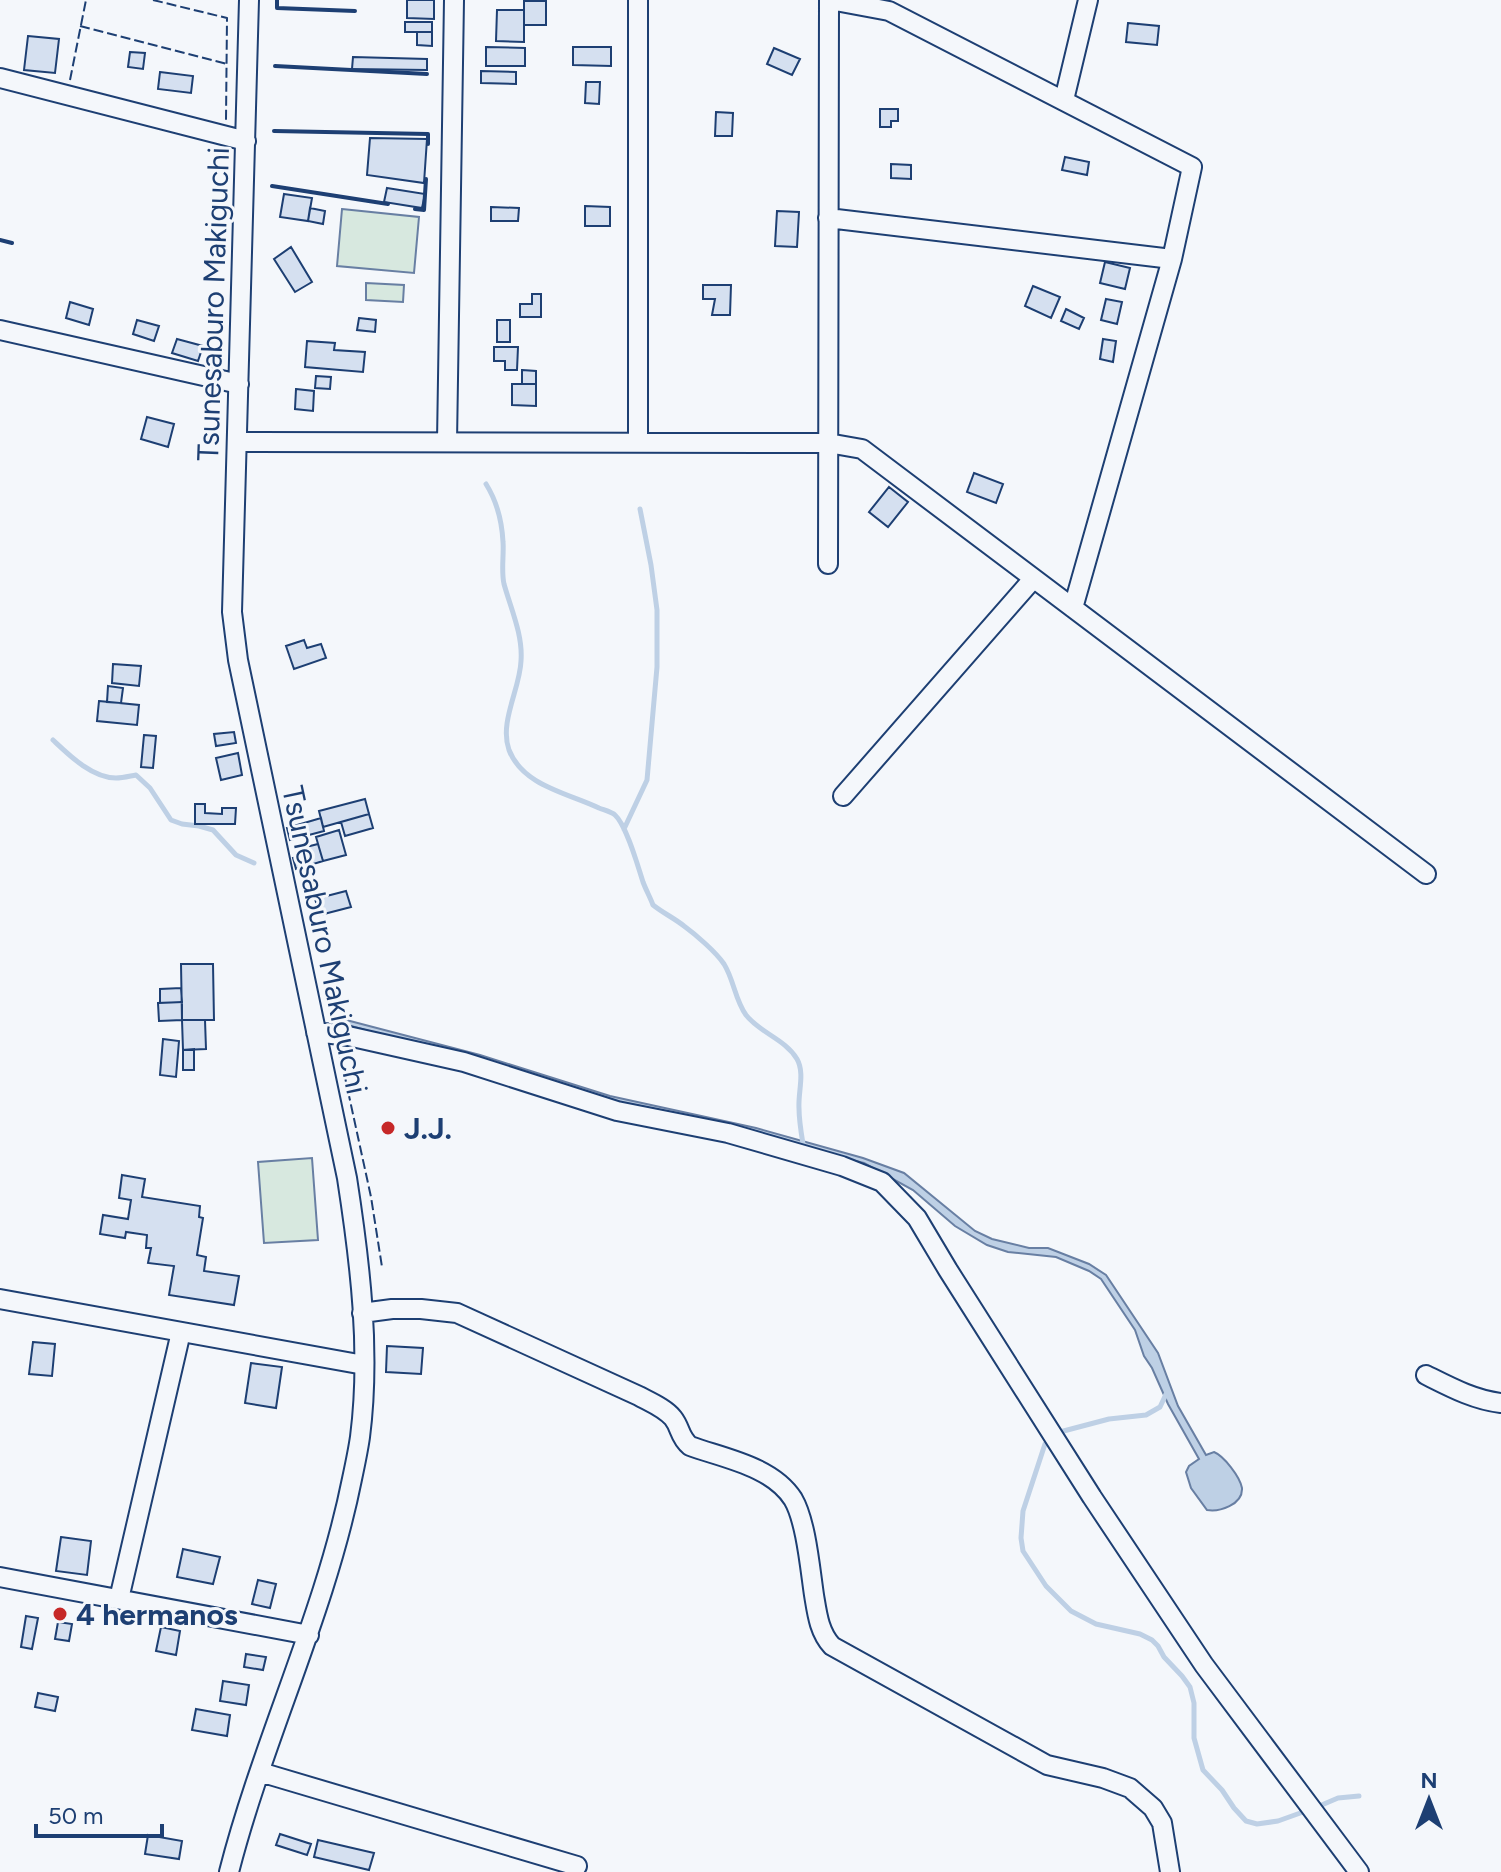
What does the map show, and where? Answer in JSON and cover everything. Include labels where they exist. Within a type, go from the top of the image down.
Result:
[{"type":"street","name":"Tsunesaburo Makiguchi","points":[[229,1872],[243,1821],[324,1589],[360,1438],[364,1365],[354,1223],[347,1178],[236,648],[232,612],[249,0]]},
{"type":"street","points":[[447,442],[454,0]]},
{"type":"street","points":[[638,0],[638,442]]},
{"type":"street","points":[[828,564],[829,0],[889,11],[1192,167],[1172,259],[1073,608]]},
{"type":"street","points":[[1064,100],[1088,0]]},
{"type":"street","points":[[0,78],[246,141]]},
{"type":"street","points":[[828,218],[1172,259]]},
{"type":"street","points":[[0,330],[239,384]]},
{"type":"street","points":[[237,442],[828,443],[862,449],[1426,874]]},
{"type":"street","points":[[843,796],[1033,579]]},
{"type":"street","points":[[316,1032],[348,1036],[464,1062],[617,1111],[728,1133],[842,1166],[882,1182],[917,1218],[1067,1459],[1204,1665],[1359,1872]]},
{"type":"street","points":[[0,1299],[364,1365]]},
{"type":"street","points":[[362,1313],[421,1309],[457,1313],[658,1406],[673,1419],[682,1440],[690,1446],[756,1469],[783,1486],[794,1501],[804,1533],[821,1629],[832,1646],[1047,1765],[1103,1778],[1130,1788],[1153,1808],[1162,1823],[1170,1872]]},
{"type":"street","points":[[119,1599],[181,1332]]},
{"type":"street","points":[[1426,1375],[1461,1392],[1501,1403]]},
{"type":"street","points":[[0,1577],[309,1635]]},
{"type":"street","points":[[260,1772],[577,1866]]},
{"type":"shaded area","points":[[342,209],[419,217],[414,273],[337,266]]},
{"type":"shaded area","points":[[366,283],[404,285],[403,302],[366,300]]},
{"type":"shaded area","points":[[312,1158],[318,1240],[264,1243],[258,1162]]},
{"type":"water","points":[[331,1016],[480,1055],[610,1096],[756,1128],[863,1158],[904,1173],[975,1231],[992,1239],[1029,1248],[1048,1248],[1089,1264],[1106,1275],[1158,1353],[1178,1406],[1206,1455],[1218,1454],[1235,1473],[1242,1488],[1239,1499],[1218,1510],[1207,1510],[1191,1488],[1186,1472],[1199,1459],[1144,1356],[1135,1330],[1101,1279],[1089,1271],[1056,1257],[1008,1252],[987,1245],[955,1226],[913,1190],[864,1163],[639,1110],[333,1021]]},
{"type":"building","points":[[407,0],[434,0],[434,19],[407,18]]},
{"type":"building","points":[[524,1],[546,1],[546,25],[524,25]]},
{"type":"building","points":[[497,10],[524,10],[524,42],[496,41]]},
{"type":"building","points":[[405,22],[432,22],[432,32],[405,32]]},
{"type":"building","points":[[1128,23],[1159,26],[1157,45],[1126,42]]},
{"type":"building","points":[[417,32],[432,32],[432,46],[417,45]]},
{"type":"building","points":[[28,36],[59,39],[55,73],[24,70]]},
{"type":"building","points":[[486,47],[525,48],[525,66],[486,66]]},
{"type":"building","points":[[573,47],[611,47],[611,66],[573,65]]},
{"type":"building","points":[[774,48],[800,59],[792,75],[767,64]]},
{"type":"building","points":[[130,52],[145,53],[143,69],[128,67]]},
{"type":"building","points":[[353,57],[427,59],[427,70],[352,69]]},
{"type":"building","points":[[481,71],[516,72],[516,84],[481,83]]},
{"type":"building","points":[[160,72],[193,76],[191,93],[158,89]]},
{"type":"building","points":[[586,82],[600,82],[599,104],[585,103]]},
{"type":"building","points":[[880,109],[898,109],[898,121],[891,121],[891,127],[880,127]]},
{"type":"building","points":[[716,112],[733,113],[732,136],[715,136]]},
{"type":"building","points":[[370,138],[427,139],[424,183],[367,175]]},
{"type":"building","points":[[1065,157],[1089,162],[1087,175],[1062,170]]},
{"type":"building","points":[[891,164],[911,165],[911,179],[891,178]]},
{"type":"building","points":[[387,188],[425,194],[422,208],[384,202]]},
{"type":"building","points":[[284,194],[312,198],[308,221],[280,217]]},
{"type":"building","points":[[585,206],[610,207],[610,226],[585,226]]},
{"type":"building","points":[[491,207],[519,208],[518,221],[491,221]]},
{"type":"building","points":[[310,208],[325,211],[323,224],[308,221]]},
{"type":"building","points":[[777,211],[799,212],[797,247],[775,246]]},
{"type":"building","points":[[291,247],[312,282],[295,292],[274,259]]},
{"type":"building","points":[[1105,262],[1130,268],[1125,289],[1100,283]]},
{"type":"building","points":[[703,285],[731,285],[730,315],[712,315],[715,299],[703,299]]},
{"type":"building","points":[[1033,286],[1060,297],[1051,318],[1025,306]]},
{"type":"building","points":[[532,294],[541,294],[541,317],[520,317],[520,304],[532,304]]},
{"type":"building","points":[[1106,299],[1122,302],[1117,324],[1101,320]]},
{"type":"building","points":[[70,302],[93,309],[89,325],[66,318]]},
{"type":"building","points":[[1066,309],[1084,318],[1079,329],[1061,321]]},
{"type":"building","points":[[359,318],[376,320],[375,332],[357,330]]},
{"type":"building","points":[[137,320],[159,326],[154,341],[133,334]]},
{"type":"building","points":[[497,320],[510,320],[510,342],[497,342]]},
{"type":"building","points":[[177,339],[203,346],[198,361],[172,353]]},
{"type":"building","points":[[1103,339],[1116,341],[1113,362],[1100,359]]},
{"type":"building","points":[[307,341],[335,343],[334,350],[365,352],[363,372],[305,367]]},
{"type":"building","points":[[494,347],[518,347],[517,370],[505,370],[505,361],[494,361]]},
{"type":"building","points":[[522,370],[536,371],[536,384],[522,384]]},
{"type":"building","points":[[316,376],[331,377],[330,389],[315,388]]},
{"type":"building","points":[[512,384],[536,384],[536,406],[512,405]]},
{"type":"building","points":[[296,389],[314,391],[313,411],[295,409]]},
{"type":"building","points":[[147,417],[174,424],[168,447],[141,439]]},
{"type":"building","points":[[974,473],[1003,484],[996,503],[967,492]]},
{"type":"building","points":[[889,487],[908,502],[888,527],[869,512]]},
{"type":"building","points":[[304,640],[307,648],[321,644],[326,658],[294,669],[286,646]]},
{"type":"building","points":[[113,664],[141,666],[139,686],[112,683]]},
{"type":"building","points":[[108,686],[123,688],[121,703],[107,702]]},
{"type":"building","points":[[99,701],[139,705],[137,725],[97,721]]},
{"type":"building","points":[[234,732],[236,743],[216,746],[214,734]]},
{"type":"building","points":[[144,735],[156,736],[153,768],[141,767]]},
{"type":"building","points":[[238,753],[242,775],[221,780],[216,758]]},
{"type":"building","points":[[365,799],[369,814],[323,827],[319,811]]},
{"type":"building","points":[[195,804],[205,804],[205,813],[222,814],[222,808],[236,808],[235,824],[195,824]]},
{"type":"building","points":[[369,814],[373,828],[345,836],[341,822]]},
{"type":"building","points":[[321,818],[324,831],[290,840],[287,828]]},
{"type":"building","points":[[339,830],[346,855],[323,861],[316,837]]},
{"type":"building","points":[[318,844],[323,861],[310,865],[306,847]]},
{"type":"building","points":[[308,854],[310,865],[296,869],[293,858]]},
{"type":"building","points":[[346,891],[351,907],[320,915],[315,899]]},
{"type":"building","points":[[181,964],[213,964],[214,1020],[182,1020]]},
{"type":"building","points":[[181,988],[182,1002],[160,1003],[160,989]]},
{"type":"building","points":[[182,1002],[182,1020],[159,1021],[158,1003]]},
{"type":"building","points":[[182,1020],[205,1020],[206,1049],[183,1050]]},
{"type":"building","points":[[163,1039],[179,1041],[176,1077],[160,1075]]},
{"type":"building","points":[[194,1049],[194,1070],[183,1070],[183,1050]]},
{"type":"building","points":[[122,1175],[145,1179],[142,1197],[200,1206],[199,1217],[203,1218],[197,1255],[206,1257],[204,1271],[239,1276],[234,1305],[169,1295],[174,1266],[148,1263],[151,1248],[146,1248],[147,1235],[126,1232],[125,1238],[100,1234],[103,1215],[128,1219],[131,1200],[119,1198]]},
{"type":"building","points":[[33,1342],[55,1344],[52,1376],[29,1374]]},
{"type":"building","points":[[387,1346],[423,1348],[421,1374],[386,1372]]},
{"type":"building","points":[[251,1363],[282,1367],[276,1408],[245,1403]]},
{"type":"building","points":[[61,1537],[91,1541],[87,1575],[56,1571]]},
{"type":"building","points":[[183,1549],[220,1557],[213,1584],[177,1577]]},
{"type":"building","points":[[258,1580],[276,1584],[270,1608],[252,1604]]},
{"type":"building","points":[[26,1616],[38,1618],[32,1649],[21,1647]]},
{"type":"building","points":[[58,1622],[72,1624],[69,1641],[55,1639]]},
{"type":"building","points":[[161,1627],[180,1631],[176,1655],[156,1651]]},
{"type":"building","points":[[246,1654],[266,1657],[263,1670],[244,1667]]},
{"type":"building","points":[[223,1681],[249,1685],[246,1705],[220,1701]]},
{"type":"building","points":[[38,1693],[58,1697],[55,1711],[35,1707]]},
{"type":"building","points":[[196,1709],[230,1715],[227,1736],[192,1730]]},
{"type":"building","points":[[280,1834],[311,1844],[307,1855],[276,1845]]},
{"type":"building","points":[[148,1835],[182,1841],[179,1859],[145,1854]]},
{"type":"building","points":[[318,1840],[374,1853],[369,1870],[314,1857]]},
{"type":"waterway","points":[[486,484],[500,519],[503,579],[521,651],[520,672],[508,717],[509,750],[516,762],[535,780],[612,813],[619,820],[653,905],[689,929],[716,954],[727,970],[746,1015],[786,1046],[797,1059],[801,1070],[799,1112],[803,1144]]},
{"type":"waterway","points":[[624,829],[647,780],[657,667],[657,610],[640,509]]},
{"type":"waterway","points":[[53,740],[82,765],[98,774],[116,778],[136,775],[150,788],[171,820],[213,830],[236,855],[254,863]]},
{"type":"waterway","points":[[1167,1392],[1160,1407],[1146,1415],[1109,1419],[1056,1433],[1045,1444],[1023,1511],[1023,1551],[1046,1586],[1071,1611],[1096,1624],[1140,1634],[1158,1646],[1190,1687],[1194,1703],[1194,1738],[1203,1770],[1246,1821],[1257,1824],[1278,1821],[1338,1798],[1359,1796]]},
{"type":"fence","points":[[70,80],[86,0]]},
{"type":"fence","points":[[153,0],[227,18],[226,120]]},
{"type":"fence","points":[[80,26],[227,64]]},
{"type":"fence","points":[[336,1036],[371,1197],[382,1267]]},
{"type":"wall","points":[[277,0],[277,8],[355,11]]},
{"type":"wall","points":[[275,66],[427,74]]},
{"type":"wall","points":[[274,131],[428,134],[428,144]]},
{"type":"wall","points":[[415,209],[424,210],[426,179]]},
{"type":"wall","points":[[272,186],[388,204]]},
{"type":"wall","points":[[0,240],[12,243]]},
{"type":"place","name":"J.J.","points":[[388,1128]]},
{"type":"place","name":"4 hermanos","points":[[60,1614]]}]
